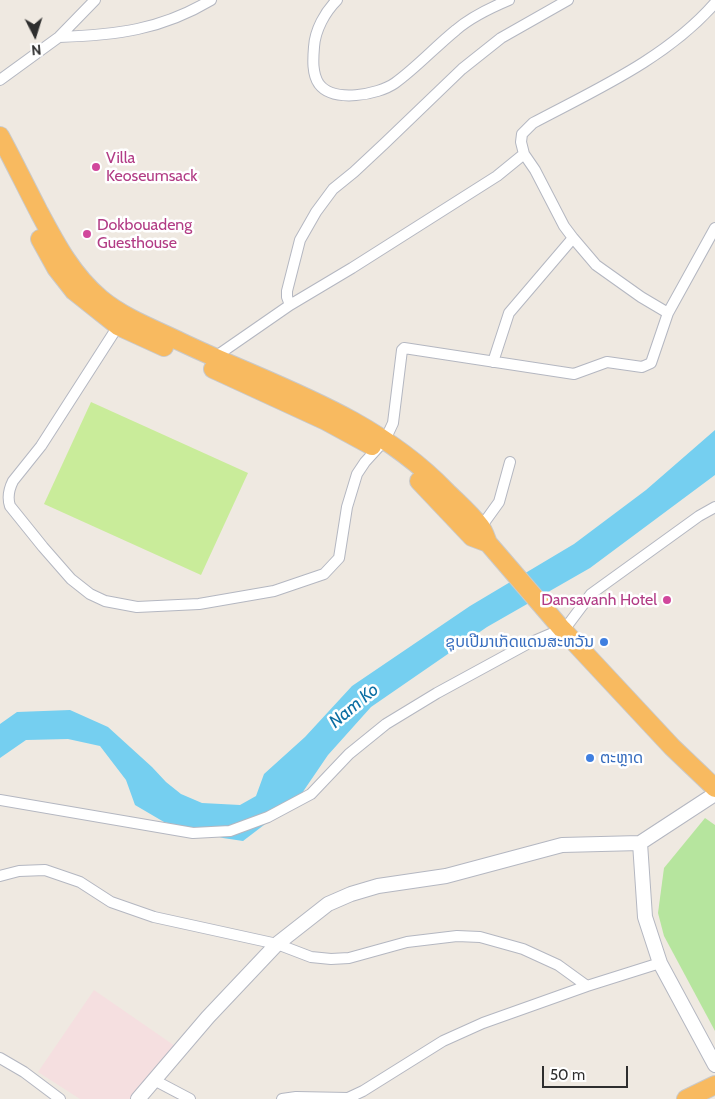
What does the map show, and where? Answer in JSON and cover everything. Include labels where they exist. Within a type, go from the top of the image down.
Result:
[{"type":"highway","points":[[0,136],[66,261],[83,282],[122,320]]},
{"type":"highway","points":[[0,161],[56,268],[74,291],[122,320],[210,362],[290,389],[334,410],[381,445],[428,490],[472,537],[489,542],[562,628],[672,747],[715,788]]},
{"type":"highway","points":[[686,1099],[715,1085]]},
{"type":"street","points":[[0,80],[59,37],[95,0]]},
{"type":"street","points":[[59,37],[98,36],[155,26],[192,12],[211,0]]},
{"type":"street","points":[[337,0],[318,26],[314,42],[314,74],[320,85],[331,93],[349,96],[376,91],[394,84],[458,28],[490,8],[509,0]]},
{"type":"street","points":[[290,305],[287,291],[300,240],[316,212],[333,189],[354,172],[462,69],[502,38],[568,0]]},
{"type":"street","points":[[668,313],[596,266],[573,238],[564,226],[535,170],[524,154],[521,142],[522,134],[534,123],[637,68],[699,22],[715,3]]},
{"type":"street","points":[[210,362],[290,305],[497,176],[524,154]]},
{"type":"street","points":[[122,320],[40,446],[14,481],[10,488],[8,499],[10,506],[42,547],[71,579],[90,594],[106,601],[137,607],[199,604],[274,591],[324,574],[339,558],[347,507],[357,474],[381,445],[394,423],[402,350],[404,348],[574,374],[607,362],[647,366],[651,363],[668,313],[715,228]]},
{"type":"street","points":[[493,362],[509,313],[573,238]]},
{"type":"street","points":[[489,542],[510,462]]},
{"type":"street","points":[[0,800],[193,833],[230,831],[268,817],[311,794],[349,754],[386,724],[437,693],[527,644],[562,628],[591,594],[699,516],[715,507]]},
{"type":"street","points":[[138,1099],[208,1017],[277,944],[328,904],[351,894],[378,886],[446,876],[562,845],[640,843],[715,794]]},
{"type":"street","points":[[640,843],[645,917],[660,963],[715,1065]]},
{"type":"street","points":[[0,876],[19,871],[45,870],[80,882],[110,902],[154,916],[277,944],[311,956],[331,959],[349,958],[407,942],[457,936],[480,937],[523,949],[558,965],[587,986]]},
{"type":"street","points":[[282,1099],[296,1096],[348,1098],[443,1041],[483,1023],[587,986],[660,963]]},
{"type":"street","points":[[0,1058],[24,1072],[60,1099]]},
{"type":"street","points":[[154,1080],[190,1099]]},
{"type":"shaded area","points":[[94,990],[175,1046],[131,1099],[80,1099],[38,1072]]},
{"type":"green space","points":[[91,402],[248,473],[201,575],[44,504]]},
{"type":"green space","points":[[705,818],[715,825],[715,1031],[664,936],[658,913],[664,868]]},
{"type":"water","name":"Nam Ko","points":[[715,430],[715,475],[590,568],[487,627],[371,707],[328,755],[298,799],[243,841],[223,838],[164,822],[135,805],[126,780],[100,746],[68,739],[26,740],[0,758],[0,724],[17,712],[70,710],[108,727],[181,794],[202,803],[240,805],[256,796],[264,774],[305,737],[352,686],[470,606],[574,544],[646,490]]},
{"type":"place","name":"Villa Keoseumsack","points":[[96,167]]},
{"type":"place","name":"Dokbouadeng Guesthouse","points":[[87,234]]},
{"type":"place","name":"Dansavanh Hotel","points":[[667,600]]},
{"type":"place","name":"ຊຸບເປີມາເກັດແດນສະຫວັນ","points":[[604,642]]},
{"type":"place","name":"ຕະຫຼາດ","points":[[590,758]]}]
